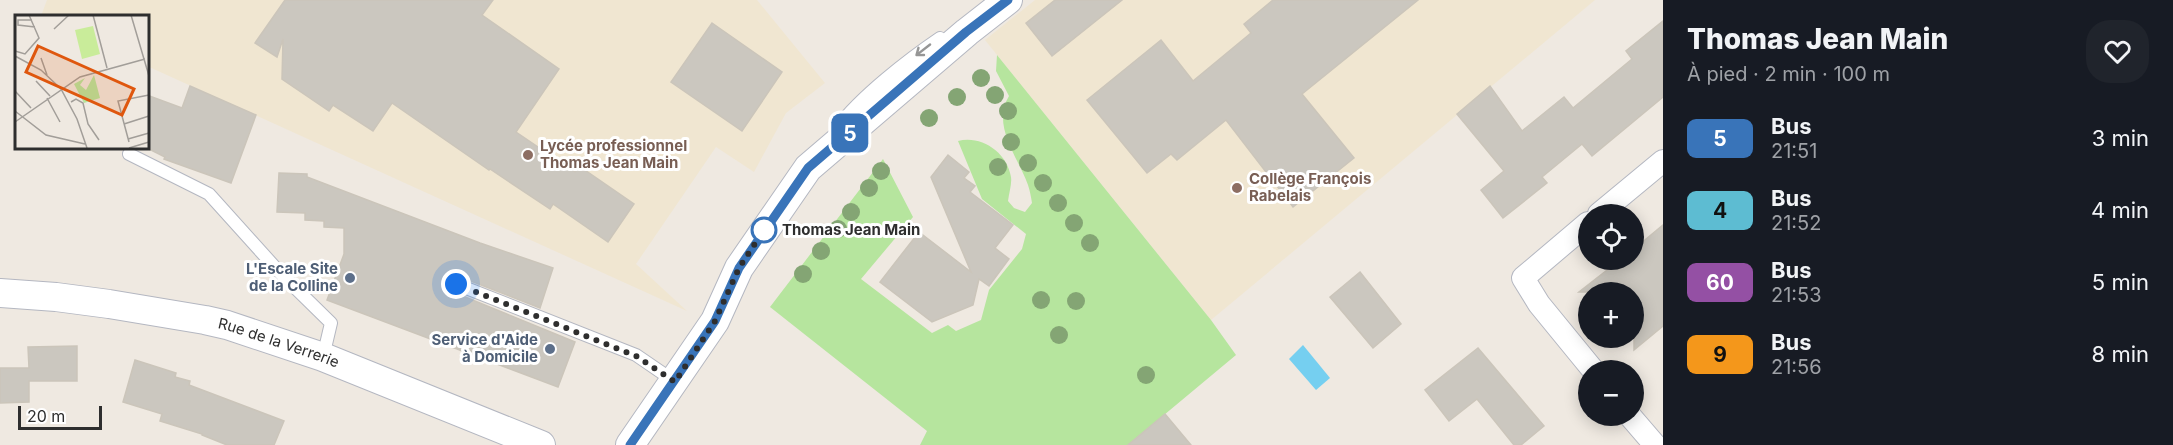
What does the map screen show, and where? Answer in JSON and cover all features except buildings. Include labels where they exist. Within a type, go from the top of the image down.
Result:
[{"type":"street","points":[[630,445],[715,321],[739,268],[808,168],[966,32],[1008,0]]},
{"type":"street","points":[[1611,204],[1663,161]]},
{"type":"street","points":[[1578,231],[1523,278],[1539,304],[1585,360]]},
{"type":"street","name":"Rue de la Verrerie","points":[[0,293],[56,297],[204,320],[323,357],[541,445]]},
{"type":"street","points":[[1639,426],[1655,445]]},
{"type":"lane","points":[[129,154],[209,194],[282,275],[331,322],[323,357]]},
{"type":"lane","points":[[456,284],[636,356],[675,382]]},
{"type":"shaded area","name":"Lycée professionnel Thomas Jean Main","points":[[47,0],[757,0],[825,83],[786,113],[754,172],[716,147],[636,264],[687,311],[148,66],[148,15],[41,15]]},
{"type":"shaded area","name":"Collège François Rabelais","points":[[1035,0],[1595,0],[1211,320],[985,40]]},
{"type":"green space","points":[[997,55],[1211,320],[1236,355],[1128,445],[920,445],[927,431],[770,307],[883,159],[913,217],[861,279],[932,333],[948,325],[956,331],[981,320],[989,290],[1022,249],[1026,234],[982,199],[958,141],[975,141],[992,147],[1009,168],[1011,186],[1008,201],[1014,208],[1025,212],[1032,203],[1028,185],[1004,130],[1004,107],[1009,96],[996,71]]},
{"type":"water","points":[[1303,345],[1330,378],[1316,390],[1289,359]]},
{"type":"bus line","name":"5","points":[[630,445],[715,321],[739,268],[808,168],[966,32],[1008,0]]},
{"type":"place","name":"Lycée professionnel Thomas Jean Main","points":[[528,155]]},
{"type":"place","name":"Collège François Rabelais","points":[[1237,188]]},
{"type":"place","name":"Thomas Jean Main","points":[[764,230]]},
{"type":"place","name":"L'Escale Site de la Colline","points":[[350,278]]},
{"type":"place","name":"Service d'Aide à Domicile","points":[[550,349]]},
{"type":"route","points":[[456,284],[636,356],[675,382],[715,321],[739,268],[764,230]]}]
